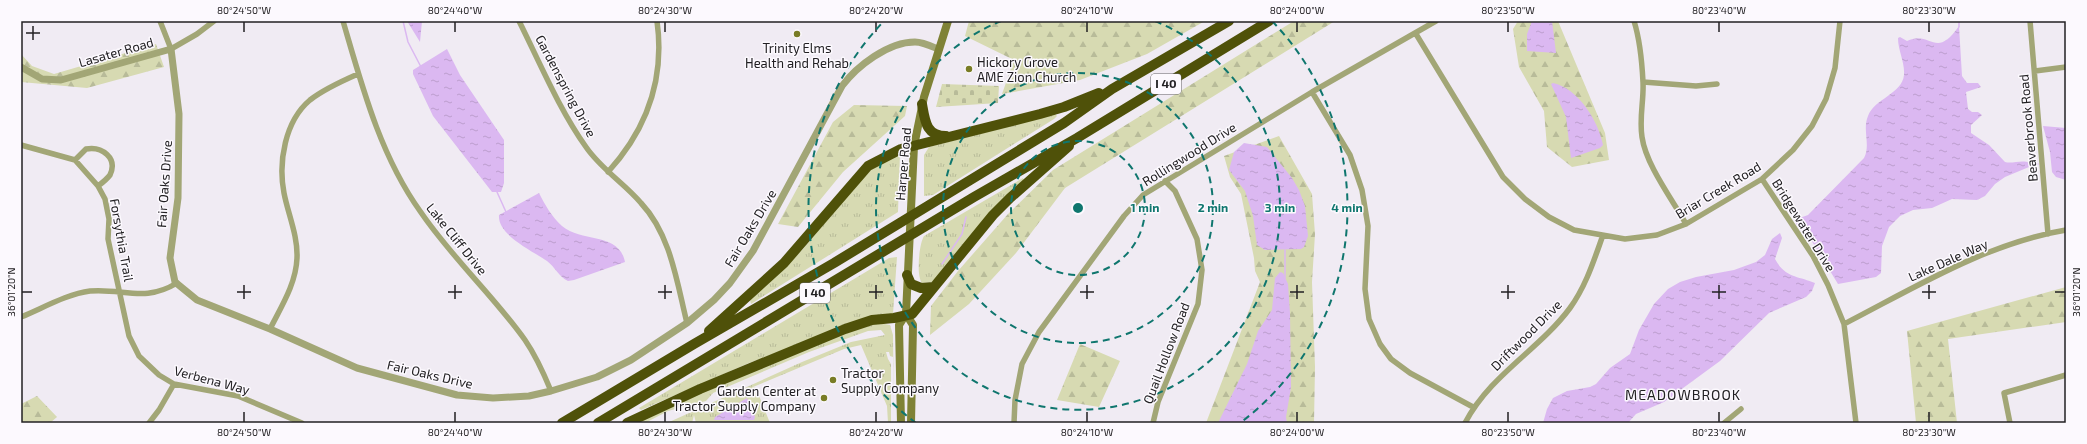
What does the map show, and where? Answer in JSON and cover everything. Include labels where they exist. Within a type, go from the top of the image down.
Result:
[{"type":"highway","name":"I 40","points":[[562,423],[834,263],[1064,123],[1112,89],[1229,21]]},
{"type":"highway","name":"I 40","points":[[598,423],[974,197],[1077,138],[1269,21]]},
{"type":"highway","points":[[694,344],[784,263],[868,166],[889,154],[914,146],[1064,107],[1112,89]]},
{"type":"highway","points":[[922,104],[924,118],[932,133],[938,136],[948,136]]},
{"type":"highway","points":[[626,423],[700,389],[845,329],[872,320],[894,318],[906,314],[912,314],[916,311],[933,287],[974,237],[1010,198],[1060,156],[1077,138]]},
{"type":"highway","points":[[907,275],[911,284],[921,288],[933,287]]},
{"type":"main road","name":"Harper Road","points":[[901,423],[899,325],[906,314],[914,146],[922,104],[948,21]]},
{"type":"main road","name":"Harper Road","points":[[906,314],[913,325],[911,423]]},
{"type":"street","points":[[160,21],[171,49]]},
{"type":"street","name":"Lasater Road","points":[[21,67],[42,79],[60,80],[115,66],[171,49],[197,34],[214,21]]},
{"type":"street","name":"Lake Cliff Drive","points":[[343,21],[358,74],[382,142],[398,176],[418,210],[443,244],[500,308],[526,341],[551,392]]},
{"type":"street","name":"Gardenspring Drive","points":[[519,21],[586,147],[608,172],[642,203],[655,221],[666,243],[687,323]]},
{"type":"street","points":[[608,172],[633,141],[651,103],[657,63],[657,21]]},
{"type":"street","name":"Rollingwood Drive","points":[[1014,423],[1015,400],[1022,364],[1039,332],[1124,216],[1143,196],[1165,181],[1312,92],[1416,34],[1436,21]]},
{"type":"street","points":[[1634,21],[1643,82],[1641,118],[1644,146],[1686,224]]},
{"type":"street","name":"Briar Creek Road","points":[[1416,34],[1503,178],[1525,199],[1549,217],[1574,230],[1624,239],[1657,235],[1686,224],[1762,179],[1793,150],[1812,126],[1826,99],[1835,68],[1840,21]]},
{"type":"street","name":"Beaverbrook Road","points":[[2030,21],[2048,234]]},
{"type":"street","name":"Fair Oaks Drive","points":[[171,49],[179,114],[178,198],[170,258],[177,283],[197,300],[270,329],[357,368],[457,395],[493,398],[529,396],[551,392],[597,377],[631,360],[687,323],[714,300],[746,262],[842,86],[851,74],[872,58],[905,44],[920,42],[938,49]]},
{"type":"street","points":[[2035,71],[2066,67]]},
{"type":"street","points":[[270,329],[293,281],[297,258],[284,190],[282,170],[289,132],[298,114],[309,101],[328,88],[358,74]]},
{"type":"street","points":[[1643,82],[1696,86],[1717,84]]},
{"type":"street","points":[[1312,92],[1350,155],[1362,190],[1368,226],[1365,289],[1369,320],[1380,344],[1392,359],[1410,373],[1473,407]]},
{"type":"street","points":[[21,146],[75,160],[86,149],[99,148],[106,152],[111,159],[111,170],[109,176],[98,186]]},
{"type":"street","name":"Forsythia Trail","points":[[75,160],[98,186],[105,199],[109,219],[108,239],[121,293]]},
{"type":"street","name":"Bridgewater Drive","points":[[1762,179],[1813,256],[1828,285],[1844,324],[1856,423]]},
{"type":"street","name":"Quail Hollow Road","points":[[1153,423],[1158,402],[1198,304],[1202,270],[1197,239],[1175,191],[1165,181]]},
{"type":"street","name":"Lake Dale Way","points":[[1844,324],[1907,290],[1963,264],[1997,250],[2066,230]]},
{"type":"street","name":"Driftwood Drive","points":[[1465,423],[1473,407],[1498,379],[1570,308],[1587,279],[1603,235]]},
{"type":"street","points":[[21,317],[62,299],[89,291],[155,293],[177,283]]},
{"type":"street","name":"Verbena Way","points":[[121,293],[129,336],[139,356],[159,375],[174,384],[238,396],[302,423]]},
{"type":"street","points":[[2010,423],[2004,393],[2066,375]]},
{"type":"street","points":[[149,423],[159,410],[174,384]]},
{"type":"street","points":[[1724,423],[1741,409]]},
{"type":"green space","points":[[969,21],[1205,21],[1147,54],[1080,80],[1002,94],[1014,60],[965,36]]},
{"type":"green space","points":[[1294,21],[1335,21],[1065,188],[1016,253],[969,304],[930,335],[931,306],[958,271],[1008,214],[1053,170]]},
{"type":"green space","points":[[1518,21],[1558,21],[1605,133],[1609,160],[1572,167],[1547,147],[1544,111],[1519,67],[1513,29]]},
{"type":"green space","points":[[156,44],[164,67],[87,88],[21,82],[21,54],[32,66],[54,74]]},
{"type":"green space","points":[[942,84],[999,86],[998,103],[936,107]]},
{"type":"green space","points":[[854,105],[907,106],[905,116],[843,172],[798,227],[778,224],[833,122]]},
{"type":"green space","points":[[1055,114],[1057,116],[1054,119],[933,195],[924,196],[924,155],[929,147]]},
{"type":"green space","points":[[1279,136],[1312,194],[1315,234],[1312,282],[1315,367],[1314,423],[1206,423],[1260,282],[1255,271],[1254,258],[1241,194],[1230,177],[1224,156]]},
{"type":"green space","points":[[900,153],[898,212],[751,304],[750,300],[803,249],[858,183],[875,166]]},
{"type":"green space","points":[[1023,178],[1024,181],[940,274],[932,282],[922,283],[919,274],[919,260],[924,236]]},
{"type":"green space","points":[[897,257],[893,314],[811,340],[749,363],[641,410],[639,408],[889,258]]},
{"type":"green space","points":[[2066,287],[2066,322],[1948,339],[1957,423],[1916,423],[1907,331]]},
{"type":"green space","points":[[880,323],[890,325],[893,335],[894,423],[893,357],[890,356],[889,352],[886,352],[891,364],[891,423],[888,423],[887,406],[861,345],[844,349],[753,387],[756,388],[770,423],[696,423],[694,415],[692,423],[667,423],[802,362],[851,342],[885,335],[881,330],[868,331],[809,352],[713,393],[706,401],[668,411],[645,423],[639,423],[687,399],[849,331]]},
{"type":"green space","points":[[1080,344],[1120,361],[1099,407],[1057,400]]},
{"type":"green space","points":[[37,396],[57,417],[50,423],[21,423],[21,404]]},
{"type":"water","points":[[407,21],[422,21],[420,42]]},
{"type":"water","points":[[1532,21],[1552,21],[1556,53],[1527,51],[1527,34]]},
{"type":"water","points":[[1959,26],[1962,76],[1967,83],[1978,83],[1981,87],[1966,92],[1968,109],[1982,115],[1971,125],[1971,133],[1989,145],[2005,162],[2027,162],[2030,163],[2029,167],[2005,177],[1995,184],[1985,196],[1977,200],[1952,199],[1932,208],[1913,210],[1900,216],[1889,227],[1882,246],[1881,273],[1876,277],[1838,284],[1805,230],[1799,228],[1794,220],[1808,215],[1864,158],[1867,148],[1866,121],[1868,116],[1876,105],[1898,87],[1902,82],[1904,75],[1898,38],[1900,37],[1907,41],[1915,38],[1938,43],[1951,36]]},
{"type":"water","points":[[447,49],[460,75],[504,140],[504,183],[501,192],[492,192],[433,116],[413,74],[413,70]]},
{"type":"water","points":[[1553,83],[1562,86],[1571,92],[1586,107],[1601,136],[1603,145],[1600,148],[1571,158],[1566,117],[1551,84]]},
{"type":"water","points":[[2043,126],[2066,128],[2066,180],[2056,177],[2052,172],[2050,152]]},
{"type":"water","points":[[1244,143],[1267,147],[1292,178],[1299,190],[1305,206],[1308,236],[1304,247],[1301,249],[1265,250],[1257,245],[1253,216],[1245,191],[1229,170],[1234,152]]},
{"type":"water","points":[[539,193],[549,211],[562,226],[580,235],[599,239],[616,246],[625,262],[568,281],[562,277],[547,261],[517,242],[504,229],[500,222],[499,215]]},
{"type":"water","points":[[1780,233],[1782,238],[1775,259],[1783,270],[1793,276],[1815,283],[1812,291],[1806,297],[1769,313],[1720,361],[1664,402],[1636,414],[1628,423],[1543,423],[1547,409],[1553,398],[1567,391],[1590,387],[1596,384],[1610,368],[1630,354],[1639,330],[1654,304],[1668,289],[1680,282],[1696,277],[1734,270],[1756,262],[1765,255],[1772,239]]},
{"type":"water","points":[[1280,272],[1283,273],[1288,284],[1290,313],[1291,387],[1286,417],[1287,423],[1218,423],[1247,364],[1258,331],[1272,310],[1275,278]]},
{"type":"water","points":[[747,398],[755,417],[754,420],[714,420],[715,417]]},
{"type":"waterway","points":[[403,21],[408,42],[421,67]]},
{"type":"waterway","points":[[1959,21],[1959,27]]},
{"type":"waterway","points":[[2030,163],[2038,164]]},
{"type":"waterway","points":[[497,192],[506,212]]},
{"type":"waterway","points":[[942,264],[962,234],[966,217]]},
{"type":"waterway","points":[[1285,250],[1285,278]]},
{"type":"place","name":"Trinity Elms Health and Rehab","points":[[797,34]]},
{"type":"place","name":"Hickory Grove AME Zion Church","points":[[969,69]]},
{"type":"place","name":"Tractor Supply Company","points":[[833,380]]},
{"type":"place","name":"Garden Center at Tractor Supply Company","points":[[824,398]]},
{"type":"district","name":"MEADOWBROOK","points":[[1683,395]]}]
